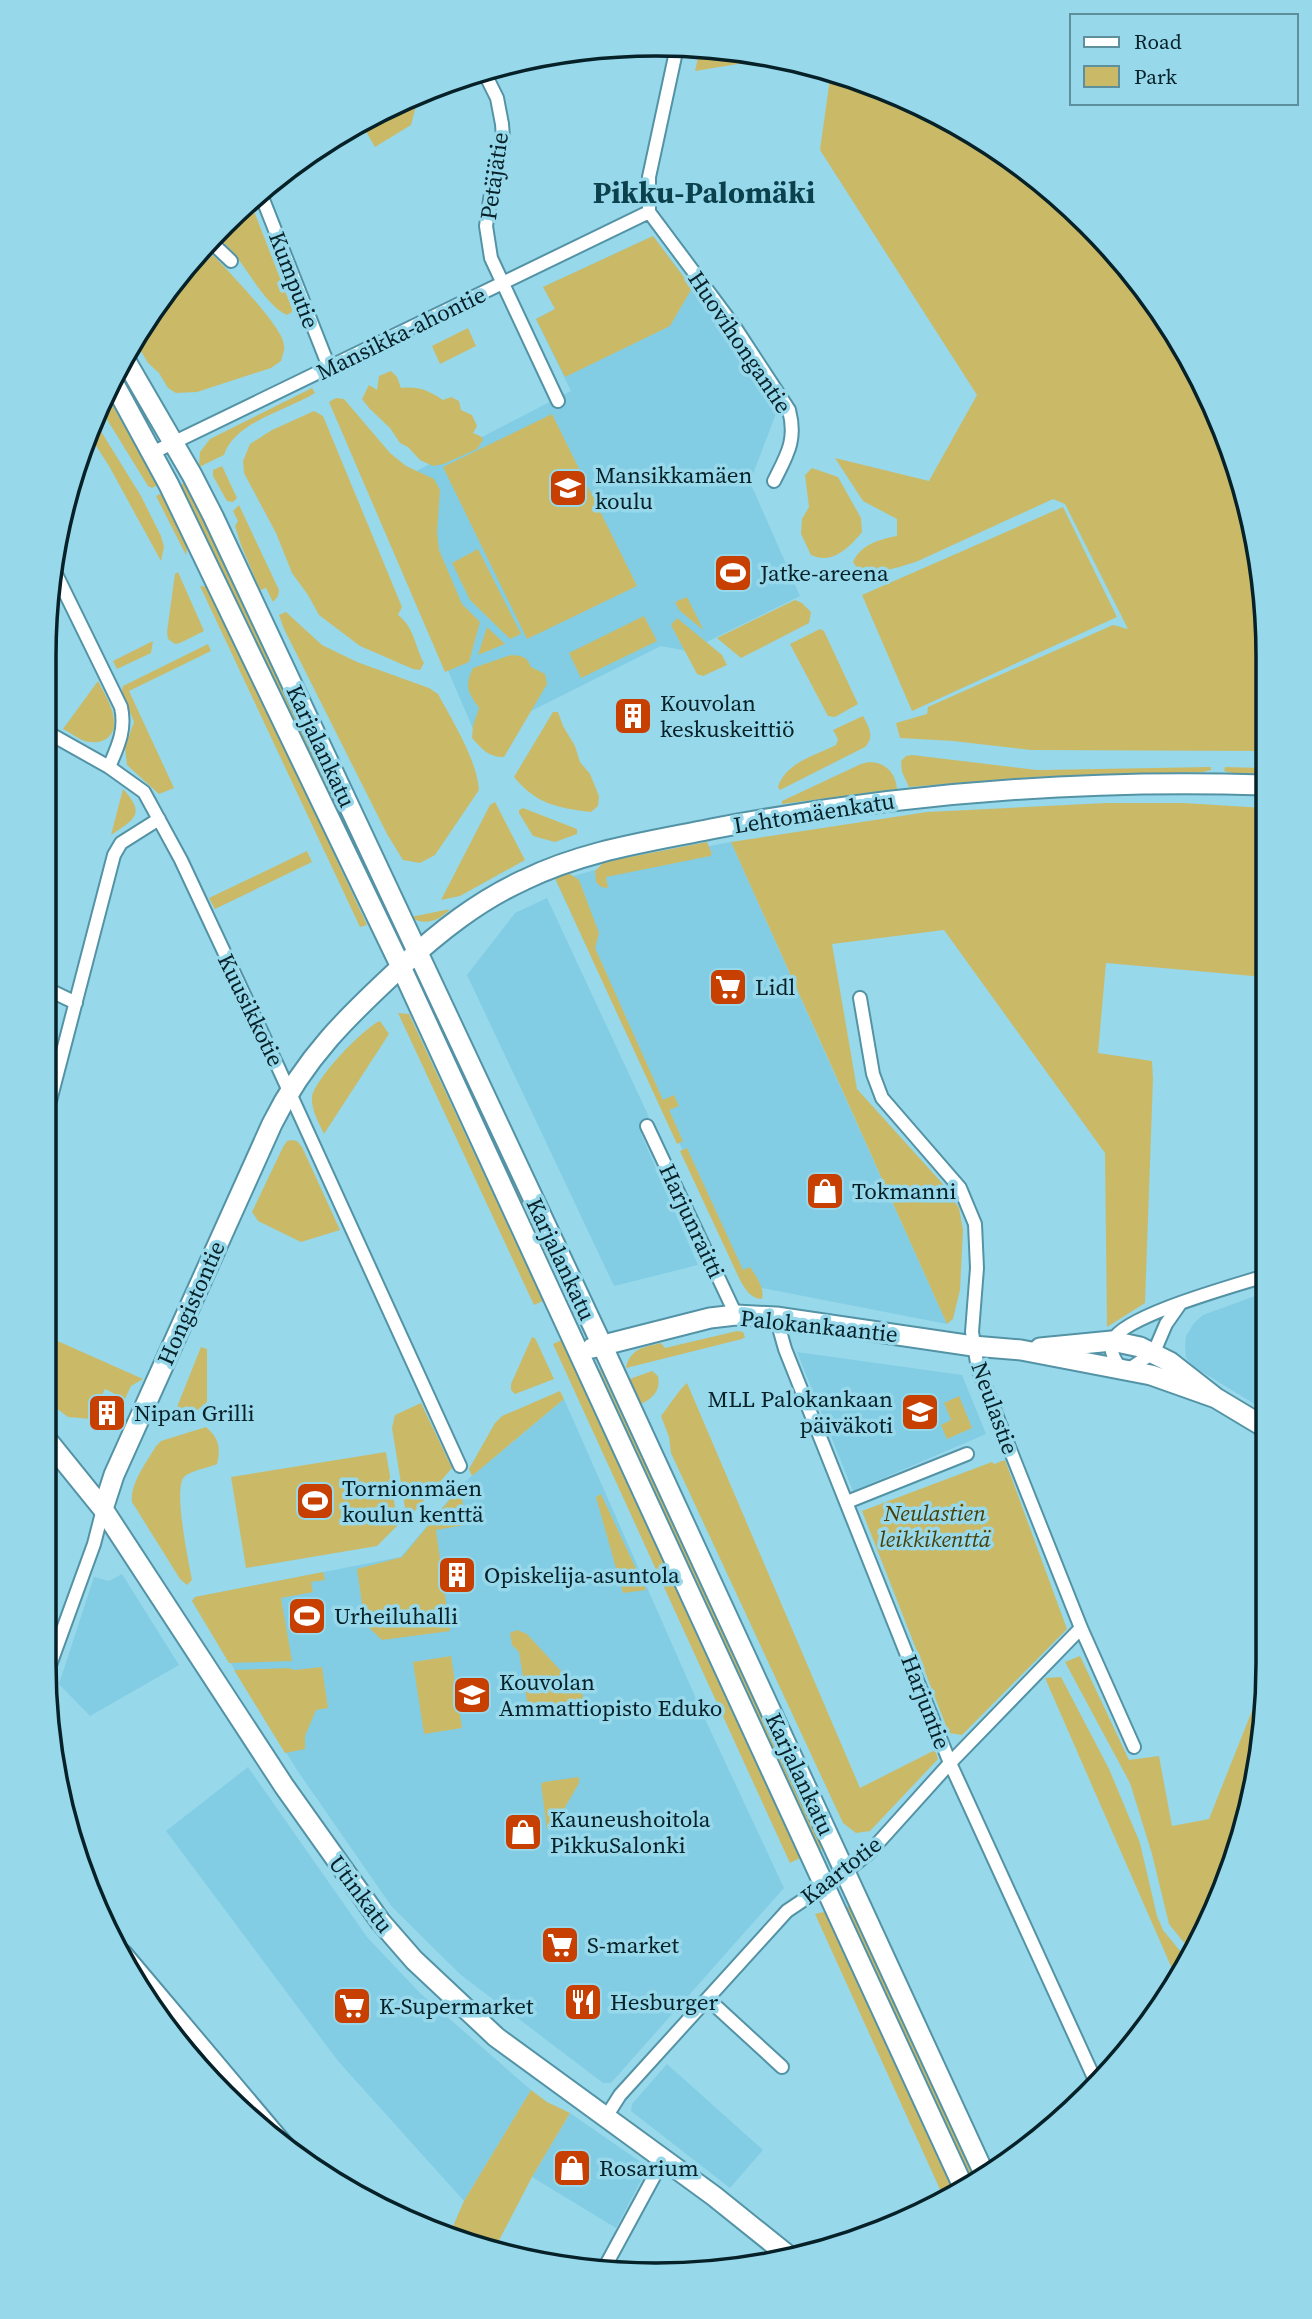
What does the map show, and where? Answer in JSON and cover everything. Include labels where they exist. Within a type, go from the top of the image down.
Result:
[{"type":"main road","name":"Karjalankatu","points":[[130,368],[174,442],[213,516],[602,1345],[981,2167]]},
{"type":"main road","name":"Karjalankatu","points":[[118,391],[152,453],[401,967],[960,2180]]},
{"type":"main road","name":"Lehtomäenkatu","points":[[401,967],[434,937],[472,909],[523,880],[578,857],[640,843],[850,806],[972,792],[1143,783],[1256,785]]},
{"type":"main road","name":"Hongistontie","points":[[103,1509],[114,1475],[272,1124],[289,1092],[341,1024],[401,967]]},
{"type":"main road","name":"Palokankaantie","points":[[578,1352],[680,1324],[736,1315],[776,1317],[973,1346],[1021,1350],[1151,1376],[1216,1398]]},
{"type":"main road","name":"Palokankaantie","points":[[1021,1350],[1112,1341]]},
{"type":"main road","points":[[1112,1341],[1154,1352],[1216,1398],[1256,1422]]},
{"type":"main road","name":"Utinkatu","points":[[56,1451],[103,1509],[284,1786],[397,1942],[448,1995],[496,2037],[745,2220],[781,2249]]},
{"type":"street","points":[[649,212],[649,177],[675,56]]},
{"type":"street","name":"Petäjätie","points":[[488,80],[497,98],[503,138],[486,226],[491,258],[558,401]]},
{"type":"street","name":"Kumputie","points":[[264,202],[329,367]]},
{"type":"street","name":"Mansikka-ahontie","points":[[152,453],[649,212]]},
{"type":"street","name":"Huovihongantie","points":[[649,212],[734,326],[789,410],[793,438],[774,481]]},
{"type":"street","points":[[217,248],[231,261]]},
{"type":"street","points":[[60,583],[121,707],[124,727],[122,737],[109,767]]},
{"type":"street","name":"Kuusikkotie","points":[[56,737],[109,767],[144,792],[159,819],[181,860],[289,1092],[460,1466]]},
{"type":"street","points":[[56,1079],[117,848],[159,819]]},
{"type":"street","points":[[56,993],[76,1003]]},
{"type":"street","name":"Neulastie","points":[[860,998],[873,1074],[882,1098],[960,1188],[972,1216],[977,1245],[973,1346],[978,1369],[1081,1628],[1134,1746]]},
{"type":"street","name":"Harjunraitti","points":[[647,1126],[736,1315]]},
{"type":"street","points":[[1181,1303],[1166,1324],[1154,1352],[1125,1370],[1113,1358],[1112,1341],[1118,1332],[1134,1323],[1181,1303],[1256,1279]]},
{"type":"street","name":"Harjuntie","points":[[776,1317],[785,1349],[950,1763],[1092,2074]]},
{"type":"street","points":[[847,1503],[967,1454]]},
{"type":"street","name":"Hongistontie","points":[[56,1643],[94,1544],[103,1509]]},
{"type":"street","name":"Kaartotie","points":[[606,2117],[620,2095],[787,1911],[869,1853],[950,1763],[1081,1628]]},
{"type":"street","points":[[141,1971],[265,2118]]},
{"type":"street","points":[[708,1999],[782,2067]]},
{"type":"street","points":[[608,2261],[663,2160]]},
{"type":"shaded area","name":"Mansikkamäen koulu","points":[[653,236],[704,303],[777,411],[750,482],[800,596],[688,651],[661,646],[477,738],[372,494],[571,391],[536,319],[555,309],[543,287]]},
{"type":"shaded area","points":[[731,842],[947,1324],[746,1285],[556,881],[623,862]]},
{"type":"shaded area","points":[[547,898],[649,1117],[641,1134],[698,1265],[614,1286],[467,975],[515,913]]},
{"type":"shaded area","points":[[1256,1296],[1256,1405],[1194,1367],[1186,1358],[1186,1336],[1203,1315]]},
{"type":"shaded area","points":[[797,1352],[962,1375],[986,1434],[853,1491]]},
{"type":"shaded area","name":"Kouvolan Ammattiopisto Eduko","points":[[564,1399],[705,1719],[784,1888],[611,2083],[603,2083],[461,1975],[392,1907],[297,1770],[192,1601],[195,1597],[401,1557],[462,1484]]},
{"type":"shaded area","points":[[122,1574],[179,1665],[90,1716],[59,1684],[94,1577],[109,1581]]},
{"type":"shaded area","points":[[248,1767],[367,1937],[420,1993],[531,2090],[464,2201],[338,2061],[166,1831]]},
{"type":"shaded area","points":[[667,2064],[763,2150],[730,2188],[631,2111],[632,2104]]},
{"type":"shaded area","points":[[570,2113],[648,2167],[616,2228],[532,2177]]},
{"type":"green space","points":[[698,57],[744,63],[695,71]]},
{"type":"green space","points":[[829,82],[886,102],[956,136],[1021,180],[1080,232],[1132,291],[1176,356],[1194,391],[1210,426],[1236,501],[1251,578],[1255,617],[1256,751],[1031,750],[900,738],[896,723],[927,714],[928,707],[1113,625],[1128,629],[1065,504],[1053,499],[904,566],[866,572],[859,571],[853,562],[866,547],[897,536],[897,519],[863,501],[835,458],[929,481],[977,395],[820,150]]},
{"type":"green space","points":[[416,107],[411,125],[375,147],[366,131]]},
{"type":"green space","points":[[254,211],[292,312],[287,315],[272,304],[223,242]]},
{"type":"green space","points":[[653,236],[692,288],[670,326],[565,377],[536,319],[555,309],[543,287]]},
{"type":"green space","points":[[213,255],[274,325],[284,345],[281,361],[271,368],[197,392],[176,393],[168,388],[140,350],[195,272]]},
{"type":"green space","points":[[468,328],[476,346],[440,364],[432,346]]},
{"type":"green space","points":[[391,371],[397,377],[401,388],[418,388],[443,400],[451,397],[459,401],[461,410],[472,415],[477,426],[473,433],[482,437],[477,449],[433,466],[420,460],[408,447],[400,443],[390,428],[362,399],[369,385],[377,390],[379,376]]},
{"type":"green space","points":[[312,388],[315,393],[250,425],[230,444],[224,455],[199,467],[200,452],[210,439]]},
{"type":"green space","points":[[336,398],[344,399],[390,453],[406,466],[434,479],[440,490],[437,532],[439,550],[462,604],[480,622],[469,662],[445,672],[329,402]]},
{"type":"green space","points":[[112,404],[158,485],[152,488],[148,486],[106,418]]},
{"type":"green space","points":[[314,411],[323,416],[402,607],[398,615],[411,631],[424,663],[420,670],[360,646],[319,615],[292,573],[276,533],[244,473],[243,461],[250,444],[272,430]]},
{"type":"green space","points":[[552,414],[637,586],[527,639],[443,467]]},
{"type":"green space","points":[[100,430],[141,496],[161,536],[164,547],[161,561],[95,444]]},
{"type":"green space","points":[[222,466],[237,498],[233,502],[227,501],[213,476],[213,470]]},
{"type":"green space","points":[[812,468],[838,477],[861,518],[862,532],[857,538],[840,553],[826,558],[811,555],[801,534],[802,519],[809,507],[805,475]]},
{"type":"green space","points":[[186,482],[363,855],[359,857],[336,818],[178,486]]},
{"type":"green space","points":[[162,493],[188,544],[186,555],[156,496]]},
{"type":"green space","points":[[239,505],[279,590],[273,602],[266,588],[260,590],[241,545],[235,526],[238,521],[233,511]]},
{"type":"green space","points":[[1063,507],[1117,617],[912,711],[862,595]]},
{"type":"green space","points":[[478,549],[521,634],[510,639],[470,600],[452,563]]},
{"type":"green space","points":[[178,572],[204,631],[175,644],[168,639],[167,632],[175,574]]},
{"type":"green space","points":[[200,586],[210,587],[367,925],[360,927]]},
{"type":"green space","points":[[687,597],[703,629],[679,610],[675,602]]},
{"type":"green space","points":[[795,600],[811,612],[809,623],[741,658],[717,638]]},
{"type":"green space","points":[[286,612],[322,645],[438,694],[469,753],[479,790],[435,855],[420,863],[403,860],[387,834],[284,629],[279,615]]},
{"type":"green space","points":[[644,616],[657,641],[581,678],[569,653]]},
{"type":"green space","points":[[677,618],[722,655],[727,665],[703,676],[697,674],[671,625]]},
{"type":"green space","points":[[487,627],[505,644],[478,655]]},
{"type":"green space","points":[[820,629],[824,631],[858,704],[835,717],[828,716],[790,644]]},
{"type":"green space","points":[[153,641],[151,653],[117,669],[113,661]]},
{"type":"green space","points":[[208,644],[211,651],[129,691],[174,788],[159,794],[127,765],[125,747],[134,722],[122,691],[123,686]]},
{"type":"green space","points":[[511,655],[524,657],[531,667],[545,674],[547,684],[504,757],[498,757],[486,752],[472,738],[479,708],[468,685],[473,668]]},
{"type":"green space","points":[[98,681],[112,711],[114,728],[104,740],[88,742],[63,729]]},
{"type":"green space","points":[[553,712],[558,712],[580,762],[590,774],[599,796],[598,806],[591,812],[568,809],[539,799],[514,777]]},
{"type":"green space","points":[[863,716],[870,736],[865,747],[780,790],[778,787],[782,779],[794,766],[836,745],[838,739],[833,730]]},
{"type":"green space","points":[[912,755],[1037,770],[1211,767],[1211,770],[1035,777],[909,787],[902,772],[901,761]]},
{"type":"green space","points":[[869,762],[880,764],[889,770],[897,789],[782,804],[782,801]]},
{"type":"green space","points":[[1225,767],[1256,768],[1256,775],[1237,774],[1224,771]]},
{"type":"green space","points":[[123,789],[134,804],[135,815],[111,835]]},
{"type":"green space","points":[[495,802],[525,860],[460,896],[441,900],[490,805]]},
{"type":"green space","points":[[1106,803],[1184,803],[1256,808],[1256,976],[1106,963],[1098,1053],[1152,1061],[1153,1079],[1145,1303],[1107,1327],[1105,1153],[944,930],[832,944],[857,1089],[942,1183],[959,1208],[963,1230],[960,1290],[953,1319],[947,1324],[731,842],[927,812]]},
{"type":"green space","points":[[523,808],[577,829],[577,834],[555,842],[533,836],[519,813]]},
{"type":"green space","points":[[707,842],[712,854],[710,856],[606,877],[608,888],[601,887],[596,882],[595,871],[604,862]]},
{"type":"green space","points":[[307,851],[312,862],[215,909],[209,898]]},
{"type":"green space","points":[[563,873],[579,880],[599,933],[595,948],[663,1100],[674,1095],[679,1106],[669,1110],[683,1141],[677,1144],[554,876]]},
{"type":"green space","points":[[450,909],[432,921],[422,922],[411,917]]},
{"type":"green space","points":[[398,1013],[409,1014],[543,1301],[534,1305]]},
{"type":"green space","points":[[380,1021],[389,1034],[324,1134],[313,1107],[315,1089],[340,1055],[362,1033]]},
{"type":"green space","points":[[454,1065],[471,1091],[551,1259],[548,1261],[520,1211]]},
{"type":"green space","points":[[292,1140],[302,1147],[340,1230],[301,1242],[258,1221],[252,1212],[283,1147],[287,1141]]},
{"type":"green space","points":[[687,1148],[743,1270],[750,1267],[759,1282],[762,1299],[746,1290],[740,1280],[680,1151]]},
{"type":"green space","points":[[737,1331],[743,1332],[745,1337],[626,1368],[631,1356],[644,1347],[661,1343],[665,1348]]},
{"type":"green space","points":[[532,1337],[535,1338],[554,1379],[515,1394],[511,1390],[511,1384]]},
{"type":"green space","points":[[56,1340],[143,1379],[131,1386],[125,1399],[105,1389],[91,1419],[68,1417],[56,1408]]},
{"type":"green space","points":[[562,1340],[800,1858],[790,1863],[553,1344]]},
{"type":"green space","points":[[201,1347],[207,1349],[207,1402],[195,1412],[171,1422]]},
{"type":"green space","points":[[600,1369],[825,1847],[816,1852],[597,1371]]},
{"type":"green space","points":[[652,1371],[658,1376],[657,1391],[639,1405],[627,1380]]},
{"type":"green space","points":[[687,1383],[860,1788],[935,1750],[938,1759],[870,1831],[856,1833],[843,1823],[671,1453],[669,1437],[661,1416]]},
{"type":"green space","points":[[560,1391],[564,1399],[472,1476],[469,1469],[495,1423],[502,1416]]},
{"type":"green space","points":[[959,1396],[972,1428],[947,1439],[941,1425],[951,1420],[944,1403]]},
{"type":"green space","points":[[421,1403],[452,1468],[407,1520],[392,1428],[395,1415]]},
{"type":"green space","points":[[206,1427],[218,1444],[217,1464],[188,1474],[181,1482],[182,1525],[192,1580],[187,1585],[180,1579],[132,1502],[132,1495],[140,1473],[161,1441]]},
{"type":"green space","name":"Tornionmäen koulun kenttä","points":[[386,1452],[398,1525],[377,1546],[246,1568],[231,1477]]},
{"type":"green space","name":"Neulastien leikkikenttä","points":[[1005,1460],[1067,1629],[962,1735],[949,1733],[862,1511],[992,1462],[994,1464]]},
{"type":"green space","points":[[461,1486],[465,1525],[436,1530],[450,1631],[382,1640],[365,1624],[357,1569],[402,1557]]},
{"type":"green space","points":[[601,1494],[646,1590],[623,1593],[596,1497]]},
{"type":"green space","points":[[323,1572],[325,1580],[311,1582],[313,1592],[281,1598],[292,1661],[229,1663],[192,1601],[195,1597]]},
{"type":"green space","points":[[517,1630],[527,1634],[583,1695],[583,1704],[535,1713],[528,1707],[519,1652],[512,1645],[510,1633]]},
{"type":"green space","points":[[451,1656],[462,1728],[424,1734],[413,1662]]},
{"type":"green space","points":[[1080,1656],[1129,1760],[1159,1756],[1172,1826],[1209,1819],[1255,1704],[1251,1741],[1236,1818],[1210,1893],[1185,1945],[1169,1924],[1152,1854],[1130,1783],[1065,1662]]},
{"type":"green space","points":[[322,1667],[328,1708],[316,1710],[305,1736],[305,1749],[285,1753],[234,1670]]},
{"type":"green space","points":[[1061,1677],[1109,1769],[1140,1843],[1157,1916],[1163,1930],[1181,1953],[1172,1969],[1045,1678]]},
{"type":"green space","points":[[579,1777],[579,1783],[553,1828],[547,1829],[541,1784]]},
{"type":"green space","points":[[851,1905],[974,2171],[967,2176],[842,1909]]},
{"type":"green space","points":[[828,1911],[953,2185],[941,2191],[815,1914]]},
{"type":"green space","points":[[531,2090],[547,2102],[570,2113],[498,2242],[453,2227],[464,2201]]},
{"type":"place","name":"Mansikkamäen koulu","points":[[568,488]]},
{"type":"place","name":"Jatke-areena","points":[[733,573]]},
{"type":"place","name":"Kouvolan keskuskeittiö","points":[[633,716]]},
{"type":"place","name":"Lidl","points":[[728,987]]},
{"type":"place","name":"Tokmanni","points":[[825,1191]]},
{"type":"place","name":"MLL Palokankaan päiväkoti","points":[[920,1412]]},
{"type":"place","name":"Nipan Grilli","points":[[107,1413]]},
{"type":"place","name":"Tornionmäen koulun kenttä","points":[[315,1501]]},
{"type":"place","name":"Opiskelija-asuntola","points":[[457,1575]]},
{"type":"place","name":"Urheiluhalli","points":[[307,1616]]},
{"type":"place","name":"Kouvolan Ammattiopisto Eduko","points":[[472,1695]]},
{"type":"place","name":"Kauneushoitola PikkuSalonki","points":[[523,1832]]},
{"type":"place","name":"S-market","points":[[560,1945]]},
{"type":"place","name":"Hesburger","points":[[583,2002]]},
{"type":"place","name":"K-Supermarket","points":[[352,2006]]},
{"type":"place","name":"Rosarium","points":[[572,2168]]},
{"type":"district","name":"Pikku-Palomäki","points":[[704,192]]}]
